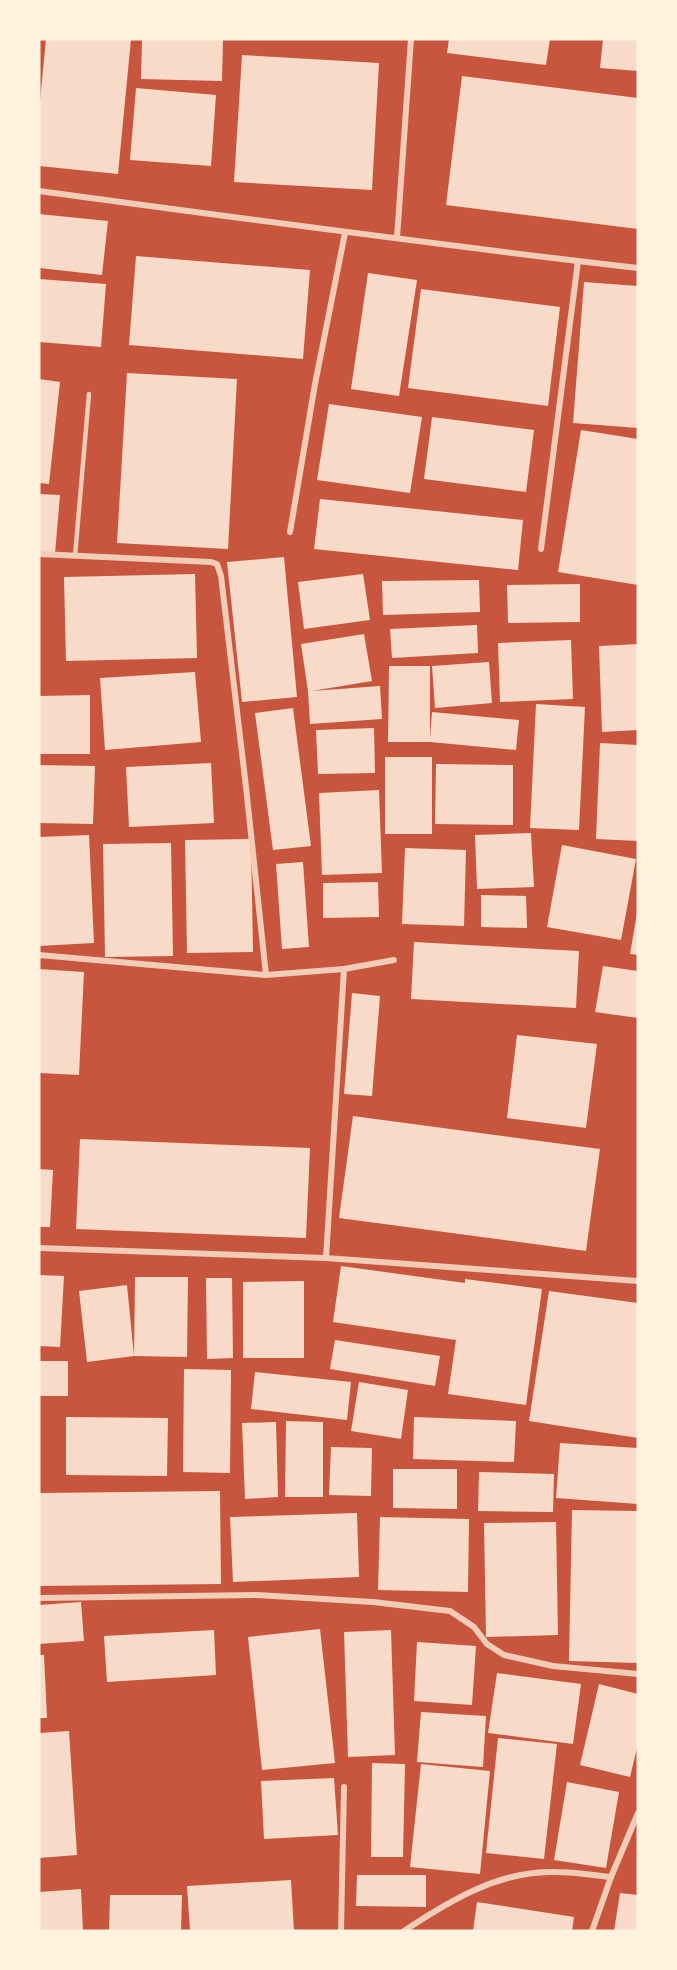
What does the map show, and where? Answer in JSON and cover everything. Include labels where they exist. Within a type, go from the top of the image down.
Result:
[{"type":"street","points":[[397,238],[411,39]]},
{"type":"street","points":[[39,191],[345,233],[638,268]]},
{"type":"street","points":[[290,532],[315,384],[345,233]]},
{"type":"street","points":[[541,549],[578,261]]},
{"type":"street","points":[[39,554],[211,561],[217,564],[245,776],[266,975]]},
{"type":"street","points":[[39,955],[266,975],[344,969],[394,960]]},
{"type":"street","points":[[326,1258],[344,969]]},
{"type":"street","points":[[39,1248],[326,1258],[638,1281]]},
{"type":"street","points":[[39,1598],[257,1595],[372,1602],[450,1611],[474,1627],[488,1644],[504,1655],[553,1666],[638,1674]]},
{"type":"street","points":[[341,1931],[344,1787]]},
{"type":"street","points":[[592,1931],[611,1877],[638,1813]]},
{"type":"street","points":[[404,1931],[464,1893],[522,1875],[554,1872],[611,1877]]},
{"type":"lane","points":[[75,556],[89,394]]},
{"type":"building","points":[[46,39],[131,39],[118,174],[39,166],[39,111]]},
{"type":"building","points":[[142,39],[223,39],[222,81],[141,79]]},
{"type":"building","points":[[449,39],[550,39],[546,65],[447,53]]},
{"type":"building","points":[[603,39],[638,39],[638,71],[600,68]]},
{"type":"building","points":[[242,55],[379,63],[372,190],[234,182]]},
{"type":"building","points":[[462,76],[638,98],[638,229],[446,205]]},
{"type":"building","points":[[136,88],[216,95],[211,166],[130,160]]},
{"type":"building","points":[[39,214],[108,221],[102,275],[39,268]]},
{"type":"building","points":[[136,256],[310,270],[303,359],[129,345]]},
{"type":"building","points":[[368,273],[417,280],[399,396],[351,389]]},
{"type":"building","points":[[39,279],[106,284],[101,347],[39,342]]},
{"type":"building","points":[[584,282],[638,286],[638,428],[573,423]]},
{"type":"building","points":[[421,289],[560,307],[548,406],[408,388]]},
{"type":"building","points":[[127,373],[237,379],[228,549],[117,543]]},
{"type":"building","points":[[39,379],[60,382],[49,484],[39,483]]},
{"type":"building","points":[[329,404],[422,417],[410,493],[317,480]]},
{"type":"building","points":[[432,417],[534,430],[526,492],[424,479]]},
{"type":"building","points":[[581,430],[638,439],[638,585],[558,572]]},
{"type":"building","points":[[39,494],[60,495],[55,554],[39,553]]},
{"type":"building","points":[[320,499],[523,520],[518,570],[314,549]]},
{"type":"building","points":[[284,557],[297,697],[242,702],[227,562]]},
{"type":"building","points":[[195,574],[197,658],[66,661],[64,577]]},
{"type":"building","points":[[363,574],[370,620],[304,629],[298,582]]},
{"type":"building","points":[[479,580],[480,612],[383,615],[382,581]]},
{"type":"building","points":[[580,584],[580,622],[508,623],[507,585]]},
{"type":"building","points":[[477,625],[478,653],[392,658],[390,629]]},
{"type":"building","points":[[364,634],[372,681],[312,691],[380,686],[382,719],[310,724],[301,644]]},
{"type":"building","points":[[571,640],[573,699],[500,702],[498,643]]},
{"type":"building","points":[[638,644],[638,730],[602,732],[599,646]]},
{"type":"building","points":[[489,662],[492,703],[435,708],[432,666]]},
{"type":"building","points":[[389,666],[430,666],[430,738],[432,712],[519,720],[516,750],[430,742],[388,742]]},
{"type":"building","points":[[195,672],[201,742],[105,750],[100,678]]},
{"type":"building","points":[[90,695],[90,754],[39,754],[39,696]]},
{"type":"building","points":[[536,704],[585,707],[579,830],[530,828]]},
{"type":"building","points":[[293,708],[311,846],[273,850],[255,713]]},
{"type":"building","points":[[374,728],[375,773],[318,774],[316,730]]},
{"type":"building","points":[[600,743],[638,745],[638,841],[596,839]]},
{"type":"building","points":[[385,757],[432,757],[432,834],[385,834]]},
{"type":"building","points":[[211,763],[214,823],[129,827],[126,767]]},
{"type":"building","points":[[436,764],[513,765],[513,825],[435,824]]},
{"type":"building","points":[[39,765],[95,766],[93,824],[39,823]]},
{"type":"building","points":[[379,790],[382,873],[322,875],[319,793]]},
{"type":"building","points":[[531,833],[534,887],[477,889],[475,835]]},
{"type":"building","points":[[89,835],[94,943],[39,946],[39,837]]},
{"type":"building","points":[[251,839],[253,952],[187,953],[185,840]]},
{"type":"building","points":[[171,843],[173,956],[105,957],[103,844]]},
{"type":"building","points":[[562,845],[636,859],[621,940],[547,927]]},
{"type":"building","points":[[405,848],[466,850],[464,926],[402,924]]},
{"type":"building","points":[[303,862],[309,947],[282,949],[276,864]]},
{"type":"building","points":[[378,882],[379,917],[323,918],[323,883]]},
{"type":"building","points":[[481,895],[526,896],[527,928],[481,927]]},
{"type":"building","points":[[638,913],[638,955],[630,954]]},
{"type":"building","points":[[414,942],[579,951],[576,1008],[411,999]]},
{"type":"building","points":[[603,966],[638,971],[638,1018],[595,1012]]},
{"type":"building","points":[[39,969],[84,972],[79,1075],[39,1073]]},
{"type":"building","points":[[352,993],[380,996],[372,1096],[344,1094]]},
{"type":"building","points":[[517,1035],[597,1044],[586,1128],[507,1118]]},
{"type":"building","points":[[353,1116],[600,1149],[586,1251],[339,1218]]},
{"type":"building","points":[[80,1139],[310,1148],[306,1238],[76,1229]]},
{"type":"building","points":[[39,1169],[53,1170],[50,1227],[39,1227]]},
{"type":"building","points":[[341,1266],[465,1283],[465,1279],[542,1289],[526,1405],[448,1394],[456,1340],[333,1322]]},
{"type":"building","points":[[39,1275],[64,1276],[60,1347],[39,1346]]},
{"type":"building","points":[[135,1277],[188,1277],[187,1357],[134,1356]]},
{"type":"building","points":[[206,1278],[232,1278],[233,1358],[207,1359]]},
{"type":"building","points":[[304,1281],[304,1358],[243,1358],[243,1282]]},
{"type":"building","points":[[127,1285],[134,1356],[87,1362],[79,1291]]},
{"type":"building","points":[[549,1291],[638,1303],[638,1438],[529,1421]]},
{"type":"building","points":[[335,1340],[440,1356],[435,1386],[330,1369]]},
{"type":"building","points":[[39,1361],[68,1361],[68,1396],[39,1396]]},
{"type":"building","points":[[184,1369],[231,1370],[230,1473],[183,1472]]},
{"type":"building","points":[[255,1372],[351,1382],[347,1420],[251,1409]]},
{"type":"building","points":[[359,1382],[408,1390],[401,1439],[351,1431]]},
{"type":"building","points":[[66,1417],[168,1418],[167,1476],[66,1475]]},
{"type":"building","points":[[414,1417],[516,1421],[514,1462],[413,1459]]},
{"type":"building","points":[[286,1421],[323,1422],[323,1497],[285,1497]]},
{"type":"building","points":[[276,1422],[278,1497],[245,1499],[242,1423]]},
{"type":"building","points":[[560,1443],[638,1448],[638,1504],[556,1498]]},
{"type":"building","points":[[331,1447],[372,1448],[371,1496],[329,1495]]},
{"type":"building","points":[[393,1469],[457,1469],[457,1509],[393,1508]]},
{"type":"building","points":[[479,1472],[554,1474],[553,1512],[478,1511]]},
{"type":"building","points":[[220,1491],[221,1584],[39,1586],[39,1493]]},
{"type":"building","points":[[572,1510],[638,1511],[638,1663],[569,1661]]},
{"type":"building","points":[[357,1513],[359,1577],[233,1582],[230,1517]]},
{"type":"building","points":[[380,1517],[469,1519],[468,1592],[378,1590]]},
{"type":"building","points":[[556,1522],[558,1635],[486,1637],[484,1523]]},
{"type":"building","points":[[81,1602],[84,1641],[39,1644],[39,1605]]},
{"type":"building","points":[[320,1629],[335,1763],[262,1770],[248,1637]]},
{"type":"building","points":[[214,1630],[216,1675],[107,1682],[104,1636]]},
{"type":"building","points":[[391,1630],[395,1755],[348,1757],[344,1632]]},
{"type":"building","points":[[417,1642],[476,1646],[472,1705],[414,1701]]},
{"type":"building","points":[[39,1655],[44,1655],[47,1718],[39,1718]]},
{"type":"building","points":[[497,1673],[581,1684],[573,1744],[488,1733]]},
{"type":"building","points":[[599,1684],[638,1694],[638,1744],[630,1777],[580,1765]]},
{"type":"building","points":[[421,1712],[486,1716],[483,1767],[417,1762]]},
{"type":"building","points":[[69,1731],[77,1855],[39,1858],[39,1733]]},
{"type":"building","points":[[498,1738],[557,1744],[544,1859],[486,1853]]},
{"type":"building","points":[[372,1763],[405,1764],[403,1857],[371,1857]]},
{"type":"building","points":[[421,1764],[490,1771],[480,1874],[410,1867]]},
{"type":"building","points":[[334,1778],[338,1835],[264,1839],[261,1781]]},
{"type":"building","points":[[567,1782],[619,1792],[606,1868],[554,1860]]},
{"type":"building","points":[[357,1875],[426,1875],[426,1907],[356,1906]]},
{"type":"building","points":[[291,1880],[294,1931],[190,1931],[187,1886]]},
{"type":"building","points":[[81,1889],[83,1931],[39,1931],[39,1892]]},
{"type":"building","points":[[620,1893],[638,1895],[638,1931],[614,1931]]},
{"type":"building","points":[[110,1895],[182,1895],[181,1931],[109,1931]]},
{"type":"building","points":[[477,1902],[574,1917],[572,1931],[473,1931]]}]
